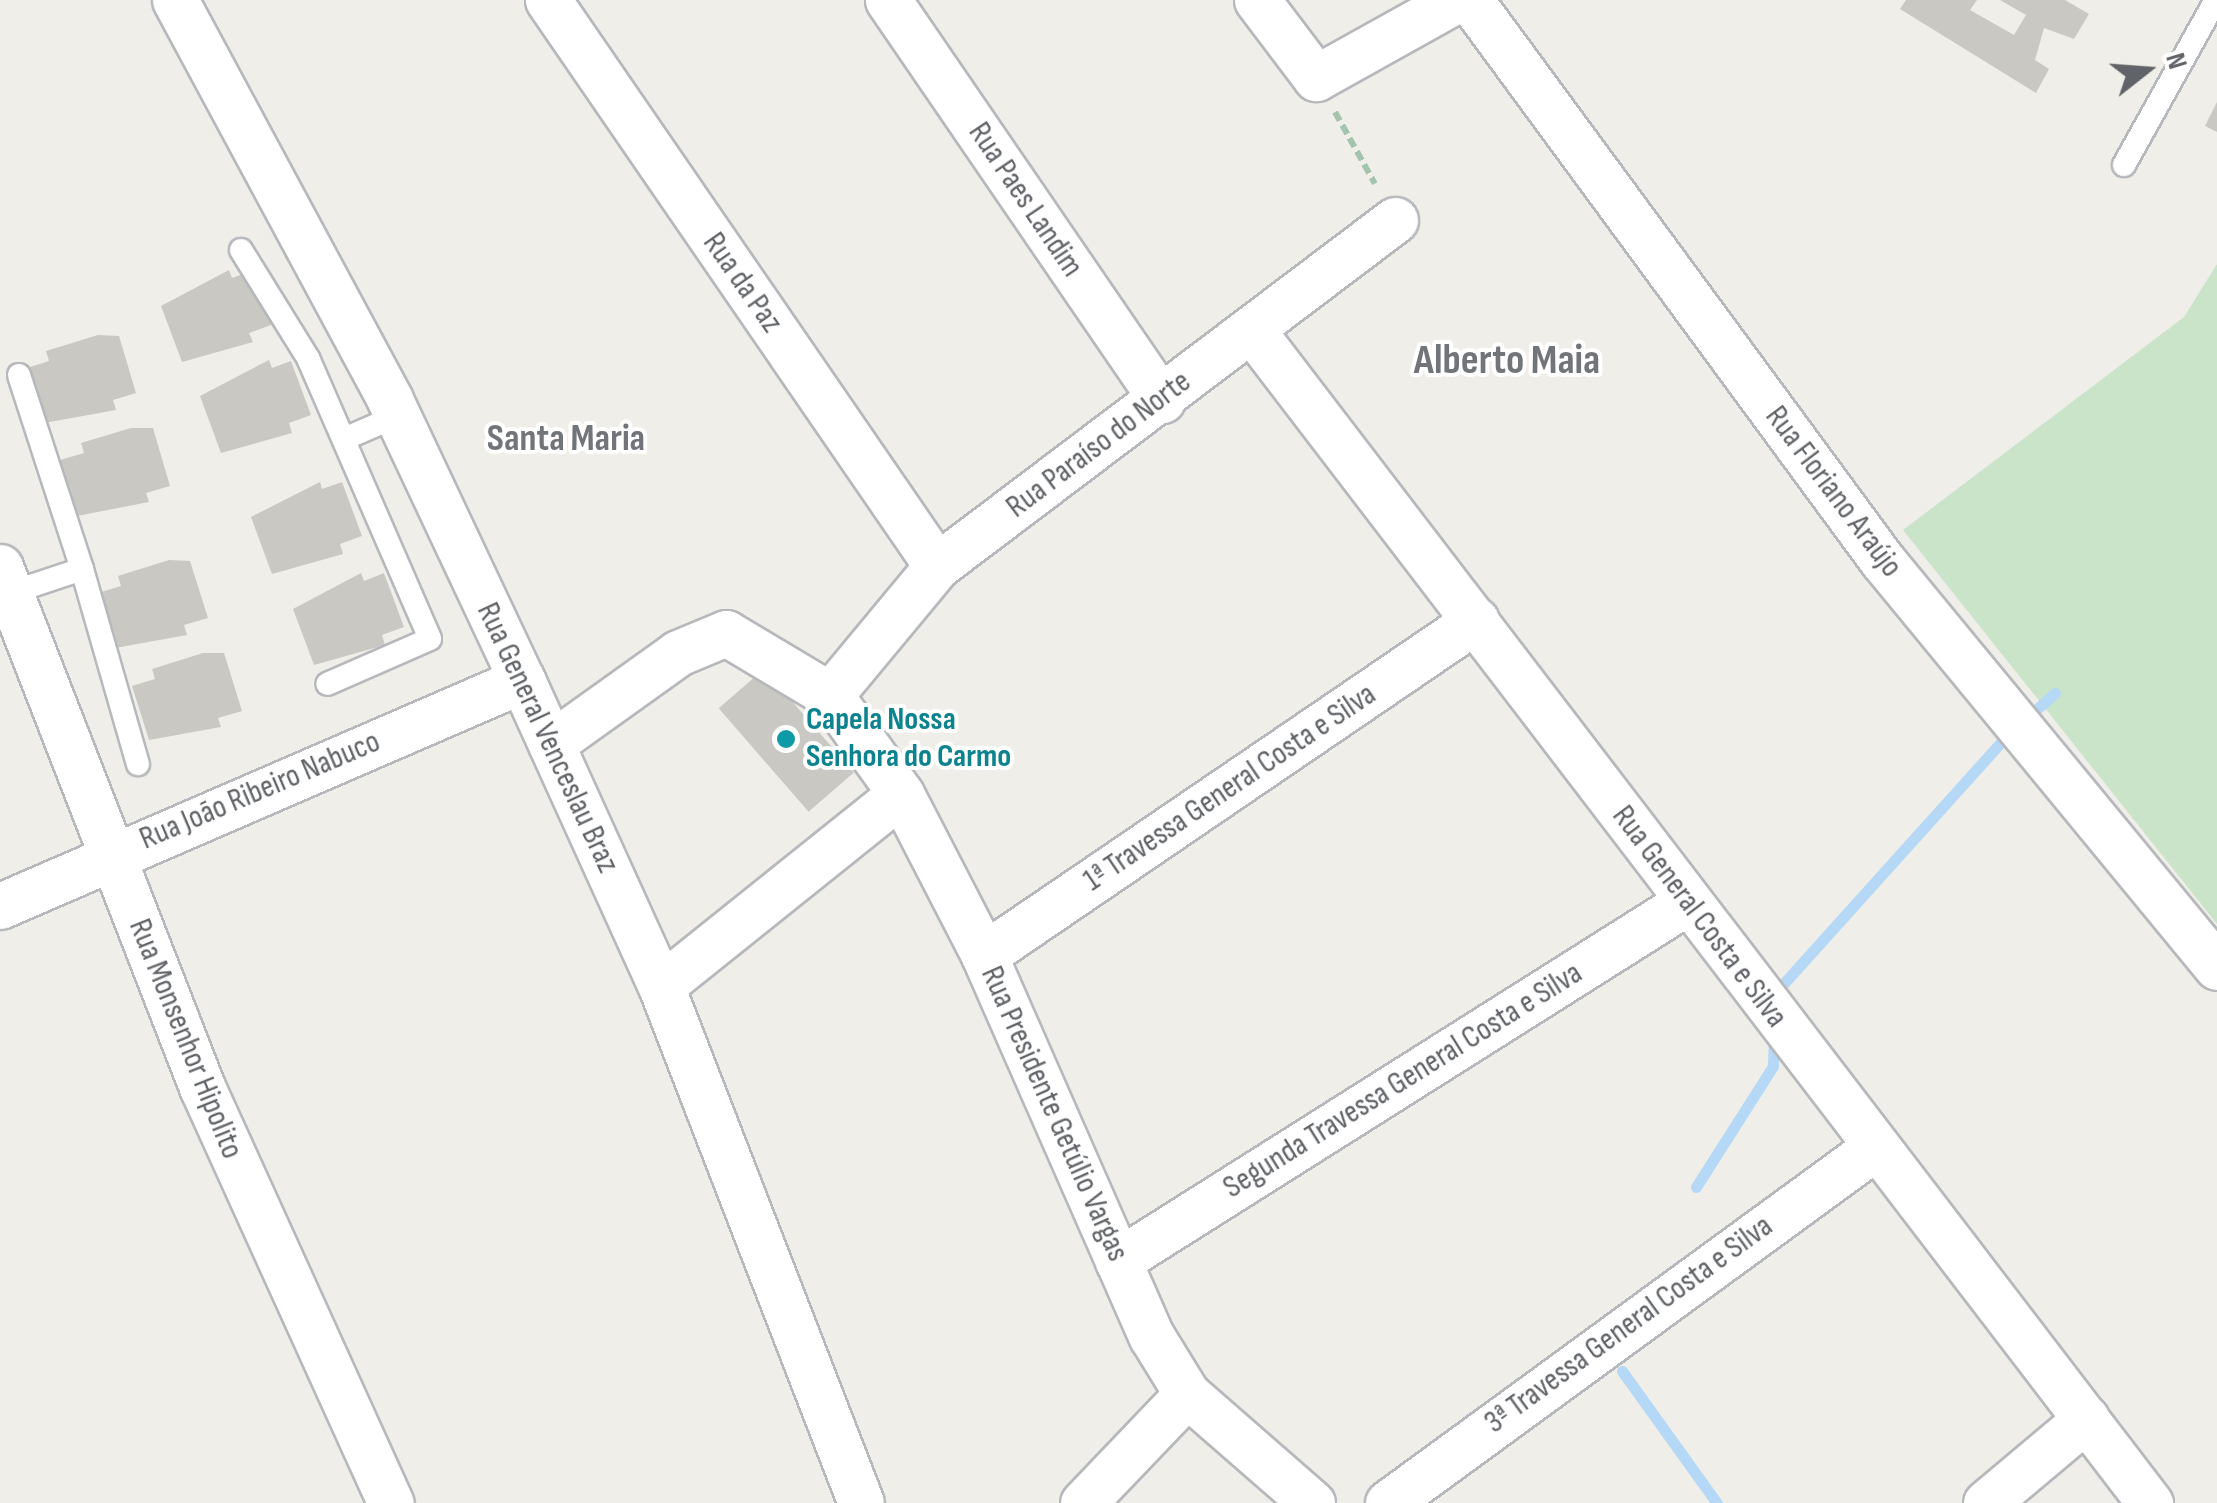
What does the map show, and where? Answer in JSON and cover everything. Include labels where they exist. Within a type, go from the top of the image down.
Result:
[{"type":"street","name":"Rua General Venceslau Braz","points":[[175,0],[396,416],[522,680],[661,986],[861,1503]]},
{"type":"street","name":"Rua da Paz","points":[[548,0],[937,566]]},
{"type":"street","name":"Rua Paes Landim","points":[[888,0],[1162,400]]},
{"type":"street","points":[[1257,0],[1316,78],[1456,0]]},
{"type":"street","name":"Rua Floriano Araújo","points":[[1470,0],[1882,560],[2217,967]]},
{"type":"street","name":"Rua Paraíso do Norte","points":[[830,695],[937,566],[1162,400],[1395,220]]},
{"type":"street","name":"Rua General Costa e Silva","points":[[1250,329],[1476,620],[1874,1150],[2150,1503]]},
{"type":"street","name":"Rua Monsenhor Hipolito","points":[[5,580],[202,1087],[391,1503]]},
{"type":"street","name":"1ª Travessa General Costa e Silva","points":[[984,955],[1476,620]]},
{"type":"street","points":[[551,744],[678,653],[726,633],[830,695]]},
{"type":"street","name":"Rua João Ribeiro Nabuco","points":[[0,906],[110,854],[522,680]]},
{"type":"street","name":"Rua Presidente Getúlio Vargas","points":[[830,695],[902,794],[984,955],[1118,1261],[1187,1394],[1312,1503]]},
{"type":"street","points":[[661,986],[902,794]]},
{"type":"street","name":"Segunda Travessa General Costa e Silva","points":[[1118,1261],[1688,902]]},
{"type":"street","name":"3ª Travessa General Costa e Silva","points":[[1388,1503],[1874,1150]]},
{"type":"street","points":[[1083,1503],[1187,1394]]},
{"type":"street","points":[[1986,1503],[2086,1419]]},
{"type":"lane","points":[[2124,164],[2216,0]]},
{"type":"lane","points":[[241,250],[308,358],[430,639],[327,684]]},
{"type":"lane","points":[[19,375],[82,569],[138,764]]},
{"type":"lane","points":[[344,439],[396,416]]},
{"type":"lane","points":[[5,580],[82,569]]},
{"type":"path","points":[[1316,78],[1395,220]]},
{"type":"green space","points":[[2217,264],[2217,924],[1903,530],[2184,317]]},
{"type":"building","points":[[1906,0],[1977,0],[1970,10],[2014,35],[2026,15],[2000,0],[2065,0],[2089,14],[2074,39],[2044,28],[2035,60],[2049,69],[2036,93],[1900,9]]},
{"type":"building","points":[[2217,102],[2217,132],[2205,126]]},
{"type":"building","points":[[229,270],[232,278],[252,271],[271,325],[249,333],[253,342],[182,362],[161,306]]},
{"type":"building","points":[[98,335],[119,336],[136,393],[113,400],[116,410],[44,423],[27,368],[49,361],[46,351]]},
{"type":"building","points":[[269,360],[272,368],[291,361],[311,415],[289,423],[292,433],[221,453],[200,396]]},
{"type":"building","points":[[131,428],[153,428],[170,486],[146,493],[149,502],[77,516],[60,460],[84,453],[81,443]]},
{"type":"building","points":[[320,482],[322,489],[342,482],[362,536],[340,544],[343,554],[272,574],[251,517]]},
{"type":"building","points":[[169,560],[190,561],[208,618],[184,625],[187,635],[115,648],[98,593],[121,586],[118,576]]},
{"type":"building","points":[[361,573],[364,581],[384,573],[404,627],[382,635],[385,645],[314,665],[293,609]]},
{"type":"building","points":[[203,653],[224,653],[242,711],[218,718],[221,727],[149,740],[132,686],[155,679],[152,669]]},
{"type":"building","name":"Capela Nossa Senhora do Carmo","points":[[764,669],[854,772],[809,812],[719,708]]},
{"type":"waterway","points":[[2024,720],[2055,693]]},
{"type":"waterway","points":[[1776,992],[2010,732]]},
{"type":"waterway","points":[[1696,1187],[1773,1066],[1774,1035]]},
{"type":"waterway","points":[[1622,1371],[1717,1503]]},
{"type":"place","name":"Capela Nossa Senhora do Carmo","points":[[786,739]]},
{"type":"district","name":"Alberto Maia","points":[[1507,361]]},
{"type":"district","name":"Santa Maria","points":[[566,439]]}]
